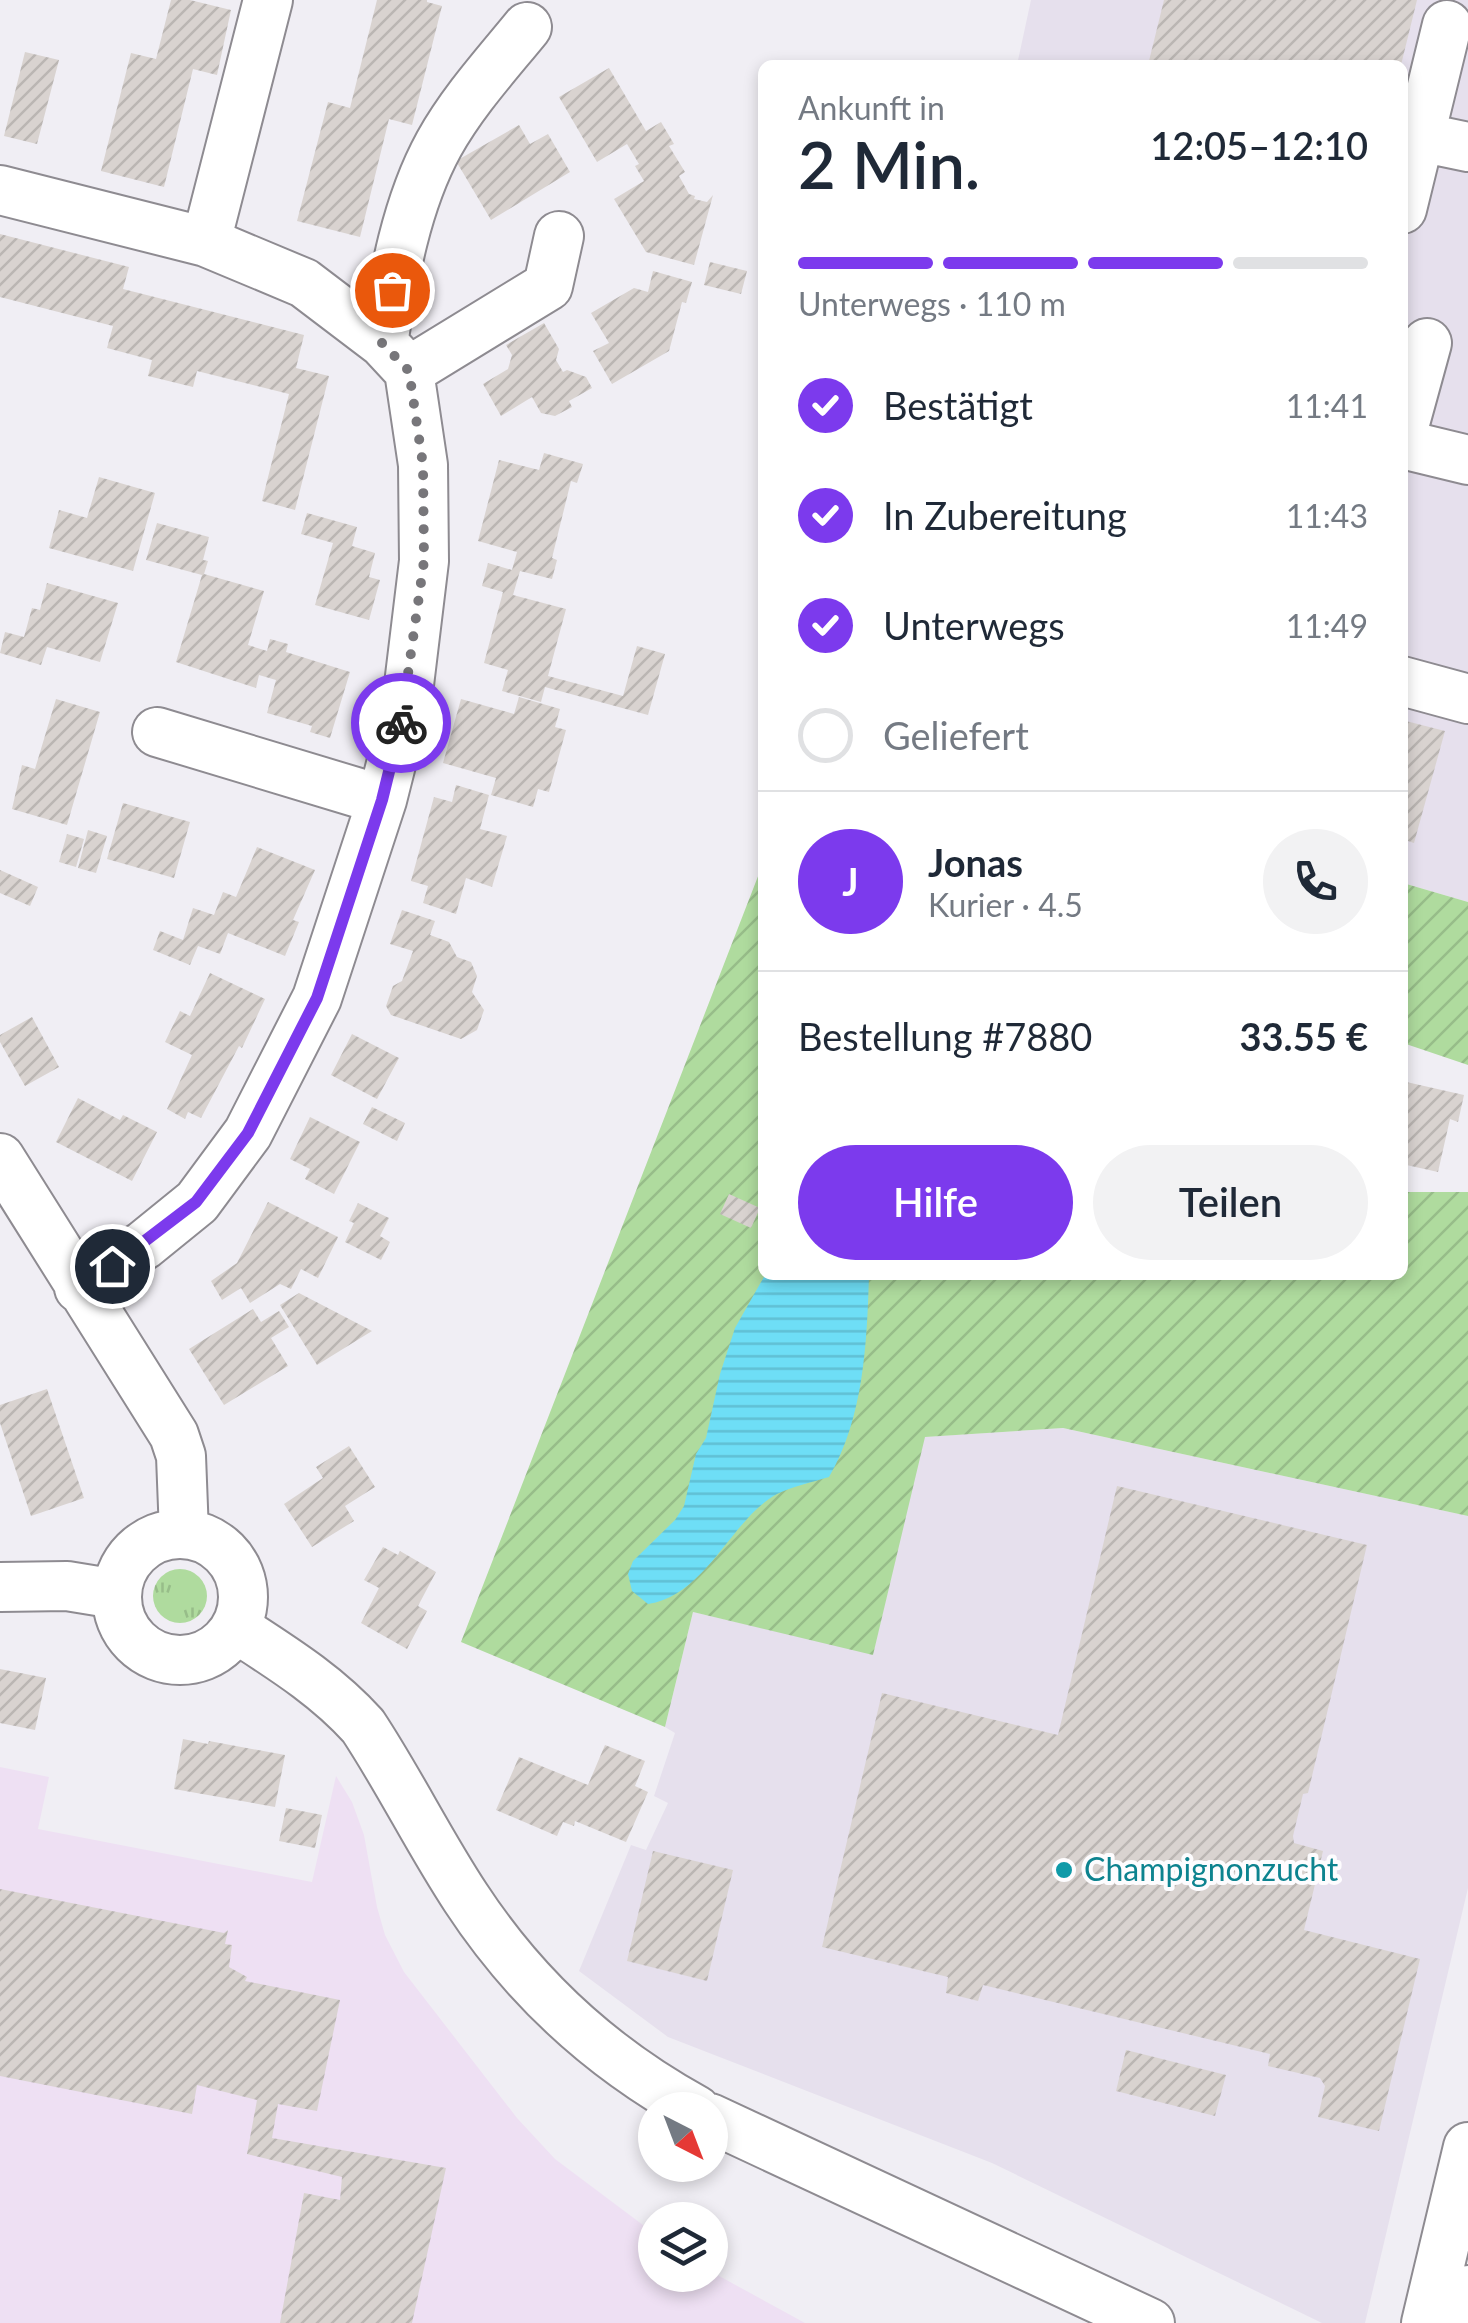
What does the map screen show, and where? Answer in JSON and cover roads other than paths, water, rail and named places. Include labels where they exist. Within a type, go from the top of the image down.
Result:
[{"type":"street","points":[[206,242],[268,0]]},
{"type":"street","points":[[1408,185],[1447,25]]},
{"type":"street","points":[[79,1288],[144,1245],[196,1202],[248,1133],[317,998],[382,800],[407,701],[424,561],[423,465],[396,357],[396,264],[438,147],[463,106],[527,27]]},
{"type":"street","points":[[1420,136],[1468,147]]},
{"type":"street","points":[[0,190],[206,242],[304,283],[396,357]]},
{"type":"street","points":[[396,357],[548,286],[559,236]]},
{"type":"street","points":[[1408,413],[1428,343]]},
{"type":"street","points":[[1408,445],[1468,460]]},
{"type":"street","points":[[1408,683],[1468,699]]},
{"type":"street","points":[[158,732],[382,800]]},
{"type":"street","points":[[0,1158],[174,1435],[181,1456],[184,1532]]},
{"type":"street","points":[[184,1532],[214,1542],[237,1567],[244,1587],[243,1608],[236,1628],[223,1645],[184,1661],[163,1659],[143,1649],[128,1634],[119,1615],[116,1594],[120,1575],[144,1544],[184,1532]]},
{"type":"street","points":[[0,1587],[67,1586],[116,1594]]},
{"type":"street","points":[[236,1628],[305,1672],[343,1704],[363,1726],[489,1931],[551,2004],[596,2045],[668,2092]]},
{"type":"street","points":[[728,2126],[1150,2323]]},
{"type":"street","points":[[1426,2323],[1468,2147]]},
{"type":"street","points":[[1461,2323],[1468,2290]]},
{"type":"water","points":[[762,1280],[869,1280],[865,1352],[857,1405],[829,1477],[777,1494],[745,1521],[686,1587],[669,1598],[648,1604],[632,1591],[628,1574],[633,1561],[684,1506],[735,1328]]},
{"type":"place","name":"Champignonzucht","points":[[1064,1870]]}]
